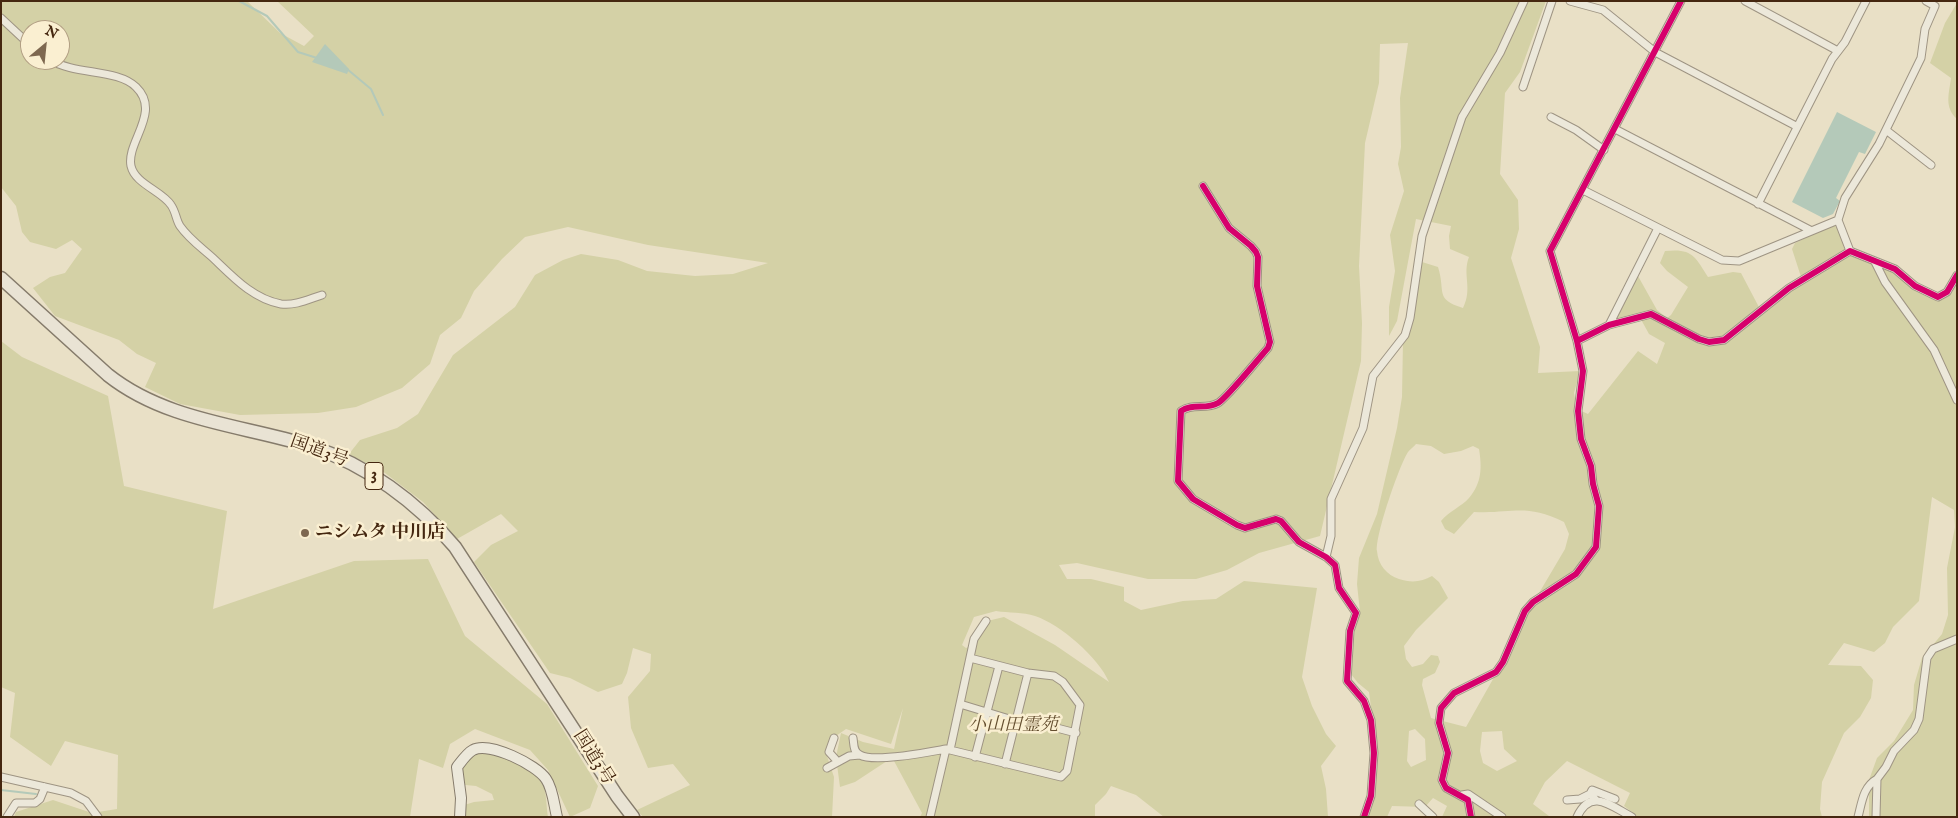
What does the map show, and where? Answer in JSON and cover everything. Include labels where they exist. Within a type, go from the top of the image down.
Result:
[{"type":"highway","name":"国道3号","points":[[1,278],[122,386],[147,400],[179,412],[326,452],[369,473],[403,497],[438,528],[455,547],[632,817]]},
{"type":"street","points":[[1326,556],[1332,536],[1331,499],[1363,428],[1373,376],[1405,335],[1410,318],[1422,236],[1462,117],[1500,53],[1524,1]]},
{"type":"street","points":[[1523,87],[1552,1]]},
{"type":"street","points":[[1570,1],[1603,10],[1655,52],[1796,126]]},
{"type":"street","points":[[1471,817],[1468,800],[1446,788],[1442,780],[1448,753],[1439,723],[1441,708],[1454,693],[1496,672],[1503,662],[1525,611],[1533,602],[1576,574],[1595,549],[1599,506],[1593,484],[1591,466],[1581,440],[1578,401],[1583,380],[1577,341],[1550,251],[1681,1]]},
{"type":"street","points":[[1745,1],[1838,51]]},
{"type":"street","points":[[1758,204],[1796,126],[1838,51],[1845,42],[1866,1]]},
{"type":"street","points":[[1926,1],[1935,6],[1925,29],[1921,58],[1886,130],[1845,198],[1838,220],[1850,251],[1895,269],[1915,286],[1938,297],[1947,292],[1957,275]]},
{"type":"street","points":[[1,18],[20,36]]},
{"type":"street","points":[[70,68],[76,71],[117,76],[135,86],[145,102],[145,114],[131,165],[135,174],[166,199],[172,206],[180,226],[224,270],[250,292],[282,304],[292,304],[322,295]]},
{"type":"street","points":[[1551,117],[1570,126],[1604,150]]},
{"type":"street","points":[[1615,129],[1810,230]]},
{"type":"street","points":[[1886,130],[1931,164]]},
{"type":"street","points":[[1203,186],[1229,228],[1251,246],[1258,257],[1257,286],[1270,342],[1268,348],[1221,402],[1209,408],[1188,406],[1182,411],[1178,481],[1193,499],[1237,525],[1245,528],[1276,519],[1281,521],[1300,542],[1326,556],[1335,565],[1338,588],[1356,613],[1350,631],[1347,681],[1364,701],[1371,720],[1374,753],[1371,796],[1364,817]]},
{"type":"street","points":[[1583,190],[1722,260],[1739,261],[1838,220]]},
{"type":"street","points":[[1793,238],[1794,222]]},
{"type":"street","points":[[1609,325],[1658,228]]},
{"type":"street","points":[[1577,341],[1609,325],[1651,314],[1699,339],[1709,342],[1724,340],[1789,288],[1850,251]]},
{"type":"street","points":[[1875,262],[1885,282],[1934,350],[1957,400]]},
{"type":"street","points":[[930,817],[960,704],[974,639],[986,621]]},
{"type":"street","points":[[1858,817],[1864,792],[1886,768],[1894,751],[1914,730],[1919,719],[1927,658],[1933,649],[1957,639]]},
{"type":"street","points":[[827,768],[849,756],[860,755],[878,758],[948,750],[1061,777],[1064,776],[1076,733],[1080,706],[1063,682],[1054,676],[1028,673],[970,658]]},
{"type":"street","points":[[975,756],[999,666]]},
{"type":"street","points":[[1006,764],[1028,673]]},
{"type":"street","points":[[960,704],[1016,720],[1026,720],[1076,733]]},
{"type":"street","points":[[834,738],[829,752],[838,762]]},
{"type":"street","points":[[853,738],[855,750],[860,755]]},
{"type":"street","points":[[460,817],[461,798],[457,767],[471,750],[478,748],[504,752],[530,764],[546,778],[557,817]]},
{"type":"street","points":[[1,777],[77,796],[86,801],[98,817]]},
{"type":"street","points":[[1876,817],[1874,799],[1877,779]]},
{"type":"street","points":[[7,817],[16,803],[35,803],[40,799],[45,787]]},
{"type":"street","points":[[1567,800],[1590,794],[1592,790],[1615,799]]},
{"type":"street","points":[[1457,795],[1468,794],[1502,817]]},
{"type":"street","points":[[1590,794],[1596,800],[1632,817]]},
{"type":"street","points":[[1578,817],[1586,802],[1596,800]]},
{"type":"street","points":[[1419,804],[1432,817]]},
{"type":"green space","name":"小山田霊苑","points":[[1,1],[247,1],[280,33],[304,46],[314,36],[277,1],[1546,1],[1520,72],[1505,93],[1500,174],[1518,200],[1519,229],[1511,258],[1540,347],[1538,373],[1580,371],[1574,393],[1577,409],[1588,414],[1638,351],[1657,364],[1665,343],[1649,334],[1638,314],[1614,322],[1638,276],[1657,310],[1667,318],[1671,315],[1688,287],[1667,271],[1660,263],[1665,251],[1681,251],[1692,255],[1708,277],[1733,272],[1741,273],[1761,311],[1803,283],[1792,249],[1795,243],[1833,225],[1839,228],[1845,251],[1852,256],[1893,272],[1937,299],[1957,279],[1957,817],[1869,817],[1869,780],[1877,758],[1894,741],[1913,710],[1914,685],[1922,658],[1942,634],[1948,615],[1947,568],[1955,527],[1954,510],[1932,497],[1919,601],[1893,627],[1885,643],[1874,652],[1844,643],[1828,665],[1861,666],[1873,680],[1871,698],[1860,717],[1844,733],[1822,782],[1820,809],[1822,817],[1638,817],[1624,806],[1630,793],[1567,761],[1545,782],[1533,804],[1549,816],[1555,817],[1442,817],[1447,806],[1433,798],[1425,807],[1392,806],[1387,817],[1366,817],[1375,737],[1369,692],[1351,674],[1354,632],[1360,612],[1357,584],[1359,558],[1377,514],[1397,428],[1402,397],[1403,341],[1414,263],[1422,262],[1438,267],[1444,298],[1454,305],[1463,308],[1467,294],[1467,264],[1469,257],[1450,249],[1449,236],[1451,226],[1416,219],[1397,321],[1389,336],[1389,307],[1395,271],[1390,235],[1404,191],[1398,164],[1401,147],[1400,98],[1408,43],[1380,44],[1379,83],[1365,143],[1359,266],[1362,323],[1361,361],[1320,536],[1259,553],[1227,570],[1196,579],[1148,579],[1077,563],[1059,565],[1067,579],[1091,579],[1124,587],[1124,601],[1141,610],[1183,601],[1216,599],[1244,581],[1317,588],[1302,677],[1312,706],[1326,734],[1336,746],[1321,766],[1326,789],[1328,817],[1164,817],[1136,795],[1111,786],[1095,805],[1095,817],[920,817],[922,813],[894,761],[887,761],[855,782],[840,787],[836,757],[841,733],[863,742],[894,749],[903,708],[891,744],[846,729],[833,738],[827,756],[834,777],[832,817],[643,817],[637,810],[690,785],[673,764],[648,768],[631,728],[628,697],[650,671],[651,654],[633,648],[627,673],[622,684],[598,692],[570,678],[550,673],[474,562],[491,545],[518,531],[501,514],[457,539],[423,502],[385,473],[349,454],[360,440],[397,428],[418,414],[453,355],[515,307],[535,275],[563,260],[581,254],[618,260],[647,271],[695,276],[733,274],[768,263],[648,245],[568,227],[525,237],[502,259],[474,291],[461,318],[440,335],[430,364],[402,388],[356,407],[318,413],[240,415],[180,404],[145,387],[156,363],[137,354],[119,340],[55,316],[33,288],[50,277],[65,273],[82,249],[72,240],[56,249],[30,242],[22,232],[16,206],[1,187]],"holes":[[[1416,444],[1431,446],[1444,454],[1461,451],[1473,446],[1479,449],[1481,462],[1479,481],[1469,498],[1441,521],[1445,529],[1454,534],[1474,512],[1529,511],[1551,516],[1564,522],[1569,534],[1565,549],[1516,632],[1497,672],[1466,727],[1431,718],[1422,685],[1423,679],[1435,673],[1440,662],[1438,656],[1431,655],[1423,664],[1412,667],[1406,659],[1404,646],[1416,630],[1448,598],[1439,582],[1432,576],[1424,580],[1408,581],[1391,575],[1379,561],[1377,551],[1377,543],[1388,501],[1404,460],[1408,452]],[[996,611],[1035,616],[1056,626],[1088,653],[1109,682],[1055,645],[1004,617],[983,622],[971,646],[966,648],[962,645],[974,617]],[[1415,729],[1425,739],[1426,760],[1411,767],[1407,761],[1409,731]],[[1502,731],[1504,749],[1517,761],[1497,771],[1483,763],[1480,751],[1482,732]]]},
{"type":"green space","points":[[1957,3],[1957,119],[1950,110],[1949,105],[1951,78],[1930,63],[1945,23]]},
{"type":"green space","points":[[1,341],[22,357],[108,396],[124,486],[227,511],[213,609],[354,561],[428,559],[465,636],[547,704],[598,786],[590,808],[570,817],[548,770],[530,750],[475,729],[450,744],[443,768],[419,759],[410,817],[14,817],[16,812],[53,800],[92,813],[117,809],[118,755],[65,741],[51,766],[10,737],[15,693],[1,687]]},
{"type":"green space","points":[[483,751],[518,761],[533,770],[543,785],[548,817],[457,817],[458,807],[474,802],[494,800],[492,794],[476,786],[455,784],[466,756]]},
{"type":"shaded area","points":[[325,44],[349,69],[347,74],[312,62]]},
{"type":"shaded area","points":[[1837,112],[1876,132],[1865,154],[1859,152],[1836,198],[1840,201],[1833,214],[1823,218],[1792,202]]},
{"type":"waterway","points":[[239,1],[267,16],[298,52],[317,58]]},
{"type":"waterway","points":[[347,69],[371,89],[383,115]]},
{"type":"waterway","points":[[1,790],[36,794]]},
{"type":"cycle path","points":[[1471,817],[1468,800],[1446,788],[1442,780],[1448,753],[1439,723],[1441,708],[1454,693],[1496,672],[1503,662],[1525,611],[1533,602],[1576,574],[1596,547],[1599,506],[1593,484],[1591,466],[1581,439],[1578,411],[1583,371],[1577,341],[1550,251],[1681,1]]},
{"type":"cycle path","points":[[1203,186],[1229,228],[1256,252],[1258,257],[1257,286],[1270,342],[1268,348],[1222,400],[1213,405],[1190,407],[1181,411],[1178,481],[1193,499],[1237,525],[1245,528],[1276,519],[1281,521],[1299,542],[1326,557],[1335,565],[1339,588],[1356,613],[1350,631],[1347,681],[1364,701],[1371,720],[1374,753],[1371,796],[1364,817]]},
{"type":"cycle path","points":[[1577,341],[1609,325],[1651,314],[1699,339],[1709,342],[1724,340],[1789,288],[1850,251],[1895,269],[1915,286],[1938,297],[1947,292],[1957,275]]},
{"type":"place","name":"ニシムタ 中川店","points":[[305,533]]}]
